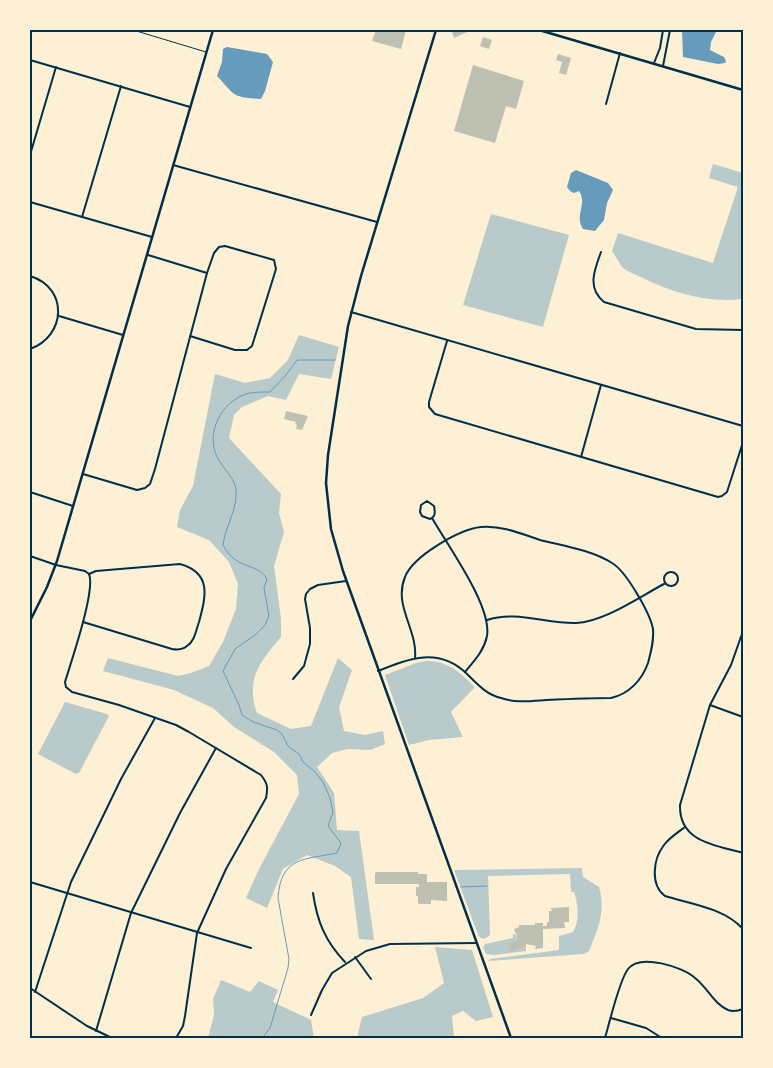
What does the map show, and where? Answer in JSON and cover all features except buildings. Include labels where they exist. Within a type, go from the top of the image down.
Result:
[{"type":"street","points":[[30,620],[48,587],[56,565],[213,30]]},
{"type":"street","points":[[436,30],[351,312],[329,449],[326,483],[331,529],[346,581],[510,1038]]},
{"type":"street","points":[[539,30],[743,90]]},
{"type":"street","points":[[654,63],[664,30]]},
{"type":"street","points":[[663,66],[670,30]]},
{"type":"street","points":[[606,104],[620,53]]},
{"type":"street","points":[[30,60],[190,107]]},
{"type":"street","points":[[30,155],[56,67]]},
{"type":"street","points":[[82,217],[121,86]]},
{"type":"street","points":[[173,165],[377,222]]},
{"type":"street","points":[[30,202],[152,237]]},
{"type":"street","points":[[82,474],[137,490],[145,488],[150,484],[156,469],[190,336],[214,253],[219,248],[225,246],[270,258],[276,263],[276,269],[255,340],[248,350],[235,350],[190,336]]},
{"type":"street","points":[[600,252],[593,283],[594,292],[604,302],[696,329],[743,330]]},
{"type":"street","points":[[147,254],[207,274]]},
{"type":"street","points":[[30,276],[45,283],[53,291],[57,301],[59,316],[53,330],[45,341],[30,349]]},
{"type":"street","points":[[351,312],[743,426]]},
{"type":"street","points":[[59,316],[123,335]]},
{"type":"street","points":[[447,341],[429,402],[431,412],[718,497],[727,492],[743,442]]},
{"type":"street","points":[[580,457],[601,386]]},
{"type":"street","points":[[30,492],[73,506]]},
{"type":"street","points":[[427,501],[434,506],[435,512],[432,518],[422,516],[420,508],[423,502],[427,501]]},
{"type":"street","points":[[432,518],[479,597],[487,620],[487,637],[482,651],[465,672]]},
{"type":"street","points":[[378,671],[415,658],[430,657],[441,659],[457,666],[488,693],[511,701],[617,696],[641,678],[651,651],[653,628],[648,615],[620,568],[597,556],[493,527],[480,527],[467,530],[434,547],[418,559],[409,569],[401,587],[404,609],[415,644],[415,658]]},
{"type":"street","points":[[30,556],[56,565],[85,570],[91,578],[89,594],[65,682],[67,688],[72,692],[155,718],[189,732],[261,775],[268,788],[266,798],[226,869],[197,933],[185,1016],[183,1026],[176,1038]]},
{"type":"street","points":[[82,622],[172,649],[182,649],[192,642],[206,599],[201,578],[191,568],[180,564],[96,571],[89,574]]},
{"type":"street","points":[[487,620],[498,617],[517,617],[577,623],[596,618],[614,610],[664,584],[676,586],[678,575],[668,572],[665,576],[664,584]]},
{"type":"street","points":[[293,679],[304,666],[310,644],[306,594],[310,589],[318,585],[346,581]]},
{"type":"street","points":[[743,631],[731,665],[710,705],[680,805],[684,827],[695,837],[743,853]]},
{"type":"street","points":[[710,705],[743,718]]},
{"type":"street","points":[[36,992],[66,894],[121,779],[155,718]]},
{"type":"street","points":[[96,1031],[131,913],[180,813],[216,748]]},
{"type":"street","points":[[684,827],[662,846],[656,866],[655,881],[661,893],[665,896],[725,915],[736,921],[743,929]]},
{"type":"street","points":[[30,882],[251,948]]},
{"type":"street","points":[[314,893],[316,914],[321,926],[336,952],[345,963]]},
{"type":"street","points":[[311,1015],[332,973],[345,963],[373,948],[390,944],[476,943]]},
{"type":"street","points":[[355,957],[371,979]]},
{"type":"street","points":[[605,1038],[628,969],[638,961],[646,960],[686,972],[702,983],[718,1003],[727,1010],[743,1009]]},
{"type":"street","points":[[30,988],[96,1031],[112,1038]]},
{"type":"street","points":[[611,1018],[646,1028],[662,1038]]},
{"type":"lane","points":[[133,30],[206,52]]},
{"type":"shaded area","points":[[713,164],[743,173],[743,299],[717,300],[690,296],[665,288],[625,269],[612,251],[618,233],[713,263],[738,187],[709,178]]},
{"type":"shaded area","points":[[491,214],[569,235],[543,327],[463,305]]},
{"type":"shaded area","points":[[299,335],[339,347],[331,379],[299,374],[286,400],[268,396],[242,407],[234,415],[229,438],[281,494],[279,513],[284,532],[274,566],[281,619],[281,637],[261,663],[257,672],[253,690],[254,701],[257,713],[291,729],[311,726],[338,658],[352,670],[339,707],[344,731],[365,735],[383,731],[385,744],[370,750],[348,749],[332,753],[317,767],[334,793],[337,830],[359,831],[374,940],[359,939],[351,877],[335,866],[307,855],[283,869],[267,908],[246,898],[258,871],[299,794],[297,775],[274,752],[234,727],[213,708],[174,690],[103,671],[108,658],[178,676],[191,673],[209,666],[223,642],[236,609],[238,584],[229,562],[209,540],[177,527],[180,510],[193,486],[215,374],[245,383],[270,378],[288,360]]},
{"type":"shaded area","points":[[425,661],[433,661],[453,668],[475,687],[451,712],[463,737],[429,740],[409,745],[385,675]]},
{"type":"shaded area","points":[[65,702],[109,716],[79,773],[76,774],[38,754]]},
{"type":"shaded area","points":[[582,868],[583,877],[599,887],[602,904],[600,920],[589,951],[584,954],[488,961],[490,959],[559,950],[559,936],[573,932],[577,923],[577,907],[574,892],[571,892],[570,874],[488,876],[490,934],[484,939],[479,937],[454,870]]},
{"type":"shaded area","points":[[513,934],[518,939],[508,943],[510,951],[526,947],[526,951],[495,955],[486,954],[483,947],[485,944],[513,938]]},
{"type":"shaded area","points":[[435,947],[472,950],[493,1017],[476,1021],[463,1011],[452,1016],[454,1038],[357,1038],[362,1017],[423,998],[444,983]]},
{"type":"shaded area","points":[[221,980],[250,992],[259,981],[278,990],[273,1002],[311,1020],[314,1038],[208,1038],[214,1015],[213,999]]},
{"type":"water","points":[[682,30],[717,30],[711,42],[710,50],[724,57],[725,63],[718,64],[683,57]]},
{"type":"water","points":[[227,47],[267,54],[273,62],[261,99],[239,96],[231,92],[217,76],[222,62],[223,49]]},
{"type":"water","points":[[576,170],[608,183],[613,190],[607,203],[604,220],[595,231],[583,229],[580,219],[581,196],[579,191],[574,193],[567,187],[571,173]]},
{"type":"waterway","points":[[258,1038],[263,1037],[270,1028],[288,968],[289,959],[278,898],[284,874],[296,862],[337,853],[341,843],[328,826],[333,812],[330,798],[323,782],[303,762],[299,754],[288,746],[282,734],[277,730],[253,722],[242,715],[223,671],[235,649],[255,635],[265,625],[269,616],[264,588],[267,579],[258,570],[234,559],[223,545],[235,504],[236,489],[235,484],[215,452],[213,443],[214,433],[220,415],[233,401],[250,393],[270,392],[297,360],[335,360]]},
{"type":"waterway","points":[[461,887],[487,886]]}]
